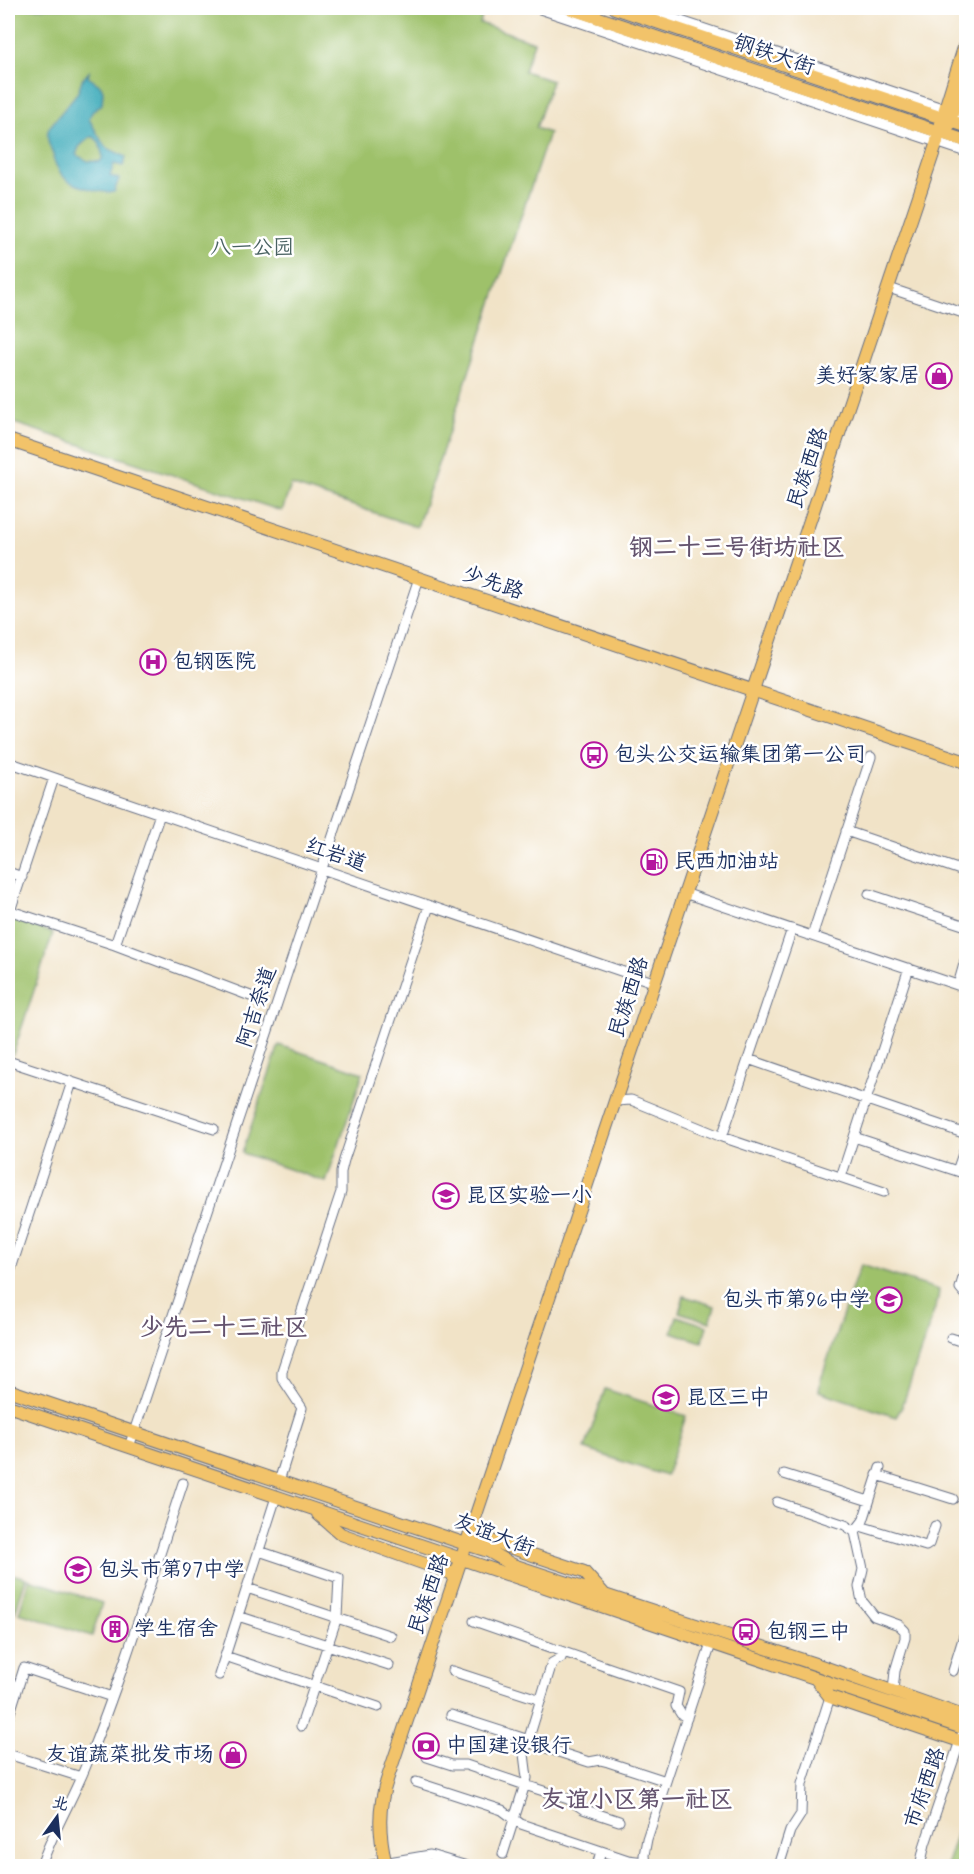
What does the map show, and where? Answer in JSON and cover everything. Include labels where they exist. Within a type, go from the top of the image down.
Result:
[{"type":"main road","name":"钢铁大街","points":[[569,8],[701,51],[940,136],[966,141]]},
{"type":"main road","name":"钢铁大街","points":[[615,8],[948,115],[966,126]]},
{"type":"main road","name":"民族西路","points":[[948,115],[966,41]]},
{"type":"main road","name":"民族西路","points":[[385,1864],[379,1818],[383,1791],[616,1101],[653,982],[940,136],[966,71]]},
{"type":"main road","name":"少先路","points":[[8,441],[966,762]]},
{"type":"main road","name":"友谊大街","points":[[8,1390],[421,1529],[468,1539],[488,1551],[511,1570],[711,1644],[966,1724]]},
{"type":"main road","name":"友谊大街","points":[[8,1406],[461,1559],[603,1593],[893,1691],[966,1724]]},
{"type":"main road","points":[[312,1509],[341,1534],[456,1575]]},
{"type":"main road","points":[[416,1544],[421,1529]]},
{"type":"main road","points":[[468,1539],[584,1572],[603,1593]]},
{"type":"main road","points":[[815,1678],[830,1697],[960,1741]]},
{"type":"street","points":[[537,8],[718,69],[940,136],[966,152]]},
{"type":"street","points":[[642,8],[948,115],[966,117]]},
{"type":"street","points":[[701,51],[718,69]]},
{"type":"street","points":[[889,288],[966,314]]},
{"type":"street","name":"阿吉奈道","points":[[129,1447],[419,578]]},
{"type":"street","points":[[812,936],[871,757]]},
{"type":"street","name":"红岩道","points":[[8,762],[653,982]]},
{"type":"street","points":[[54,778],[9,910],[114,945],[261,1000]]},
{"type":"street","points":[[114,945],[160,814]]},
{"type":"street","points":[[846,831],[966,872]]},
{"type":"street","points":[[8,872],[22,876]]},
{"type":"street","points":[[684,893],[962,986],[966,957]]},
{"type":"street","points":[[868,894],[966,926]]},
{"type":"street","points":[[279,1481],[302,1408],[282,1378],[282,1371],[341,1192],[341,1172],[344,1160],[429,906]]},
{"type":"street","points":[[722,1137],[792,929]]},
{"type":"street","points":[[841,1177],[909,968]]},
{"type":"street","points":[[748,1059],[966,1134]]},
{"type":"street","points":[[8,1061],[214,1128]]},
{"type":"street","points":[[8,1278],[72,1082]]},
{"type":"street","points":[[616,1101],[631,1100],[722,1137],[884,1192]]},
{"type":"street","points":[[854,1137],[962,1173],[966,1145]]},
{"type":"street","points":[[966,1268],[960,1288],[966,1295]]},
{"type":"street","points":[[951,1338],[966,1343]]},
{"type":"street","points":[[893,1691],[895,1671],[905,1631],[896,1623],[874,1616],[862,1601],[859,1587],[863,1569],[857,1529],[879,1471],[952,1499]]},
{"type":"street","points":[[784,1474],[869,1501]]},
{"type":"street","points":[[41,1866],[49,1841],[68,1807],[112,1698],[183,1483]]},
{"type":"street","points":[[219,1676],[276,1497]]},
{"type":"street","points":[[777,1502],[857,1529],[926,1546],[929,1544],[935,1526]]},
{"type":"street","points":[[259,1551],[339,1578],[337,1617],[301,1726]]},
{"type":"street","points":[[247,1588],[391,1636]]},
{"type":"street","points":[[238,1616],[389,1665]]},
{"type":"street","points":[[474,1621],[679,1692],[676,1706],[687,1718]]},
{"type":"street","points":[[952,1671],[966,1629]]},
{"type":"street","points":[[416,1782],[502,1810],[515,1821],[644,1864],[647,1839],[711,1644]]},
{"type":"street","points":[[503,1854],[527,1778],[524,1758],[541,1700],[552,1663],[561,1658],[563,1652]]},
{"type":"street","points":[[225,1656],[378,1707]]},
{"type":"street","points":[[8,1719],[24,1668],[112,1698]]},
{"type":"street","points":[[452,1671],[541,1700]]},
{"type":"street","points":[[779,1866],[790,1831],[801,1815],[802,1784],[830,1697]]},
{"type":"street","points":[[451,1715],[590,1762],[600,1760],[608,1762],[666,1781]]},
{"type":"street","name":"市府西路","points":[[920,1866],[925,1844],[966,1724]]},
{"type":"street","points":[[8,1754],[81,1777]]},
{"type":"street","points":[[427,1757],[452,1765],[466,1765],[568,1799],[583,1809],[619,1821]]},
{"type":"street","points":[[597,1866],[601,1851]]},
{"type":"street","points":[[366,1866],[430,1855],[467,1866]]},
{"type":"green space","name":"八一公园","points":[[8,8],[481,8],[480,23],[534,42],[524,71],[552,81],[536,128],[549,133],[417,527],[291,485],[282,511],[8,421]]},
{"type":"green space","points":[[8,918],[53,933],[13,1054],[9,1056]]},
{"type":"green space","points":[[279,1045],[363,1073],[326,1182],[242,1153]]},
{"type":"green space","points":[[861,1265],[939,1290],[902,1407],[896,1417],[819,1391],[821,1379]]},
{"type":"green space","points":[[684,1296],[715,1306],[710,1322],[679,1312]]},
{"type":"green space","points":[[677,1316],[707,1326],[702,1342],[672,1332]]},
{"type":"green space","points":[[605,1389],[686,1416],[666,1476],[585,1449]]},
{"type":"green space","points":[[8,1573],[26,1578],[15,1612],[8,1609]]},
{"type":"green space","points":[[29,1579],[102,1603],[92,1636],[19,1613]]},
{"type":"green space","points":[[966,1805],[966,1866],[946,1866]]},
{"type":"water","points":[[89,72],[88,77],[101,86],[102,104],[92,112],[89,119],[105,147],[126,157],[123,166],[114,164],[110,176],[119,179],[114,192],[90,189],[66,179],[55,164],[48,143],[49,128],[78,92],[82,80]],"holes":[[[90,137],[94,137],[99,142],[103,157],[100,162],[88,161],[76,155],[79,147]]]},
{"type":"place","name":"美好家家居","points":[[939,376]]},
{"type":"place","name":"包钢医院","points":[[153,662]]},
{"type":"place","name":"包头公交运输集团第一公司","points":[[594,755]]},
{"type":"place","name":"民西加油站","points":[[654,862]]},
{"type":"place","name":"昆区实验一小","points":[[446,1196]]},
{"type":"place","name":"包头市第96中学","points":[[889,1300]]},
{"type":"place","name":"昆区三中","points":[[666,1398]]},
{"type":"place","name":"包头市第97中学","points":[[78,1570]]},
{"type":"place","name":"学生宿舍","points":[[115,1629]]},
{"type":"place","name":"包钢三中","points":[[746,1632]]},
{"type":"place","name":"中国建设银行","points":[[426,1746]]},
{"type":"place","name":"友谊蔬菜批发市场","points":[[233,1755]]},
{"type":"district","name":"钢二十三号街坊社区","points":[[737,548]]},
{"type":"district","name":"少先二十三社区","points":[[224,1328]]},
{"type":"district","name":"友谊小区第一社区","points":[[637,1800]]}]
